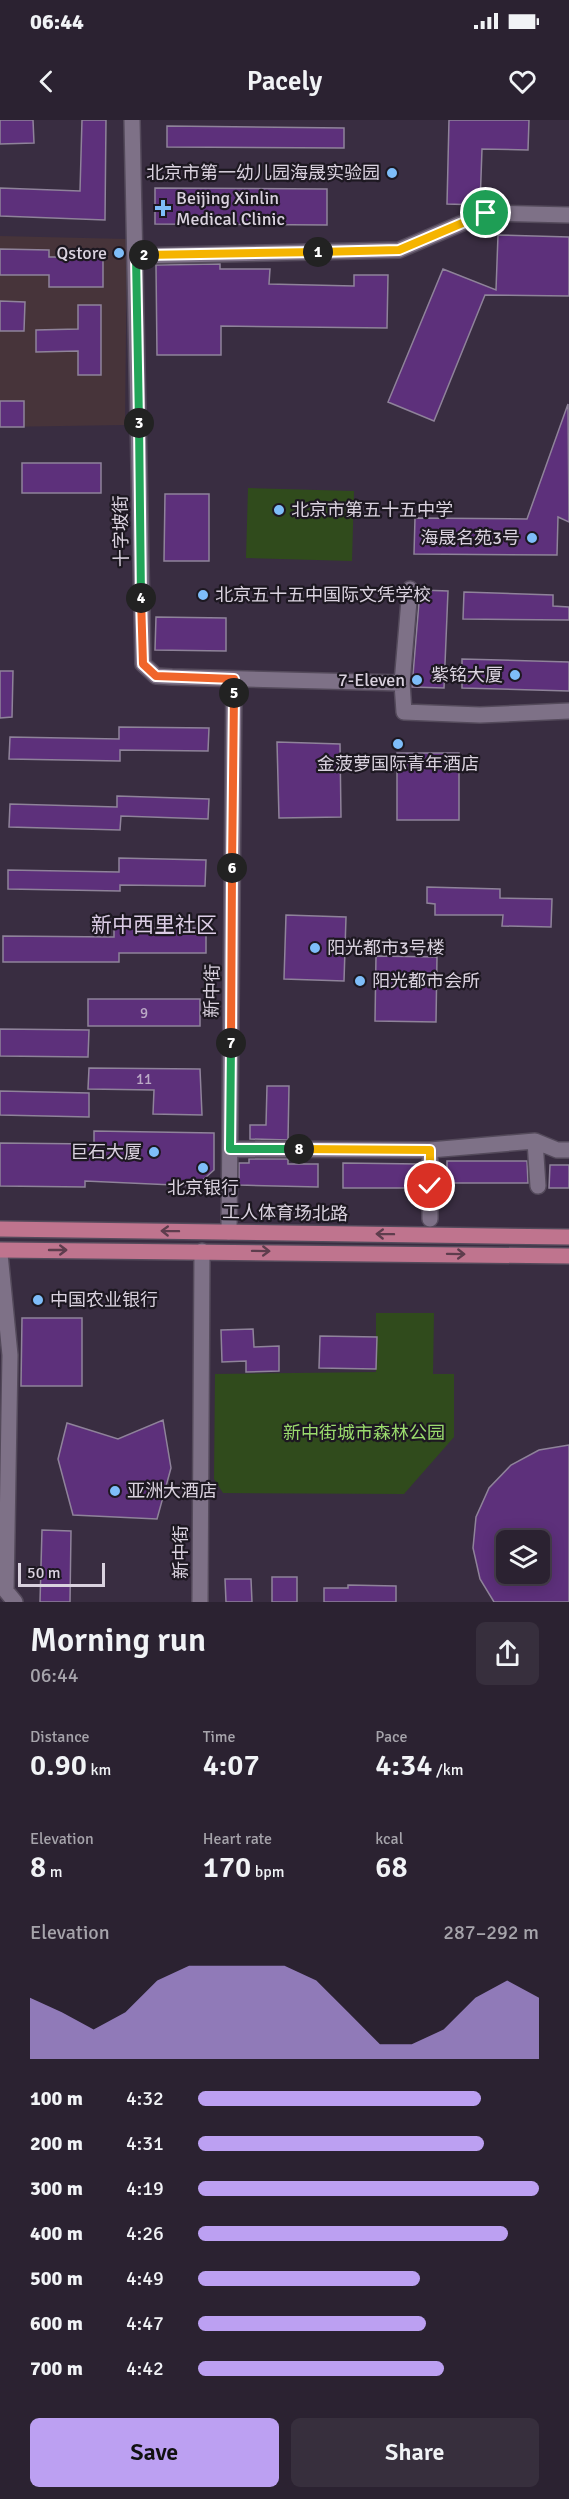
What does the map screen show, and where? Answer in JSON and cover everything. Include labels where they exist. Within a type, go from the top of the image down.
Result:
[{"type":"main road","name":"工人体育场北路","points":[[0,1229],[569,1237]]},
{"type":"main road","points":[[0,1252],[202,1251],[569,1256]]},
{"type":"street","name":"十字坡街","points":[[132,120],[143,664],[156,676],[402,683]]},
{"type":"street","points":[[136,256],[399,250],[486,213],[569,215]]},
{"type":"street","points":[[410,589],[402,683],[404,712],[480,715],[569,711]]},
{"type":"street","name":"新中街","points":[[228,1232],[234,679]]},
{"type":"street","points":[[230,1149],[430,1150],[535,1141],[558,1150],[569,1150]]},
{"type":"street","points":[[535,1141],[538,1186]]},
{"type":"street","points":[[430,1150],[430,1219]]},
{"type":"street","name":"新中街","points":[[200,1602],[202,1251]]},
{"type":"street","points":[[0,1252],[10,1355],[6,1591],[15,1602]]},
{"type":"shaded area","points":[[0,236],[127,239],[125,425],[0,427]]},
{"type":"green space","points":[[248,488],[354,491],[352,561],[246,558]]},
{"type":"green space","name":"新中街城市森林公园","points":[[376,1313],[434,1313],[433,1374],[454,1374],[454,1437],[404,1494],[223,1493],[214,1479],[215,1374],[376,1372]]},
{"type":"building","points":[[0,120],[33,120],[34,143],[0,144]]},
{"type":"building","points":[[82,120],[106,120],[105,220],[0,216],[0,188],[80,191]]},
{"type":"building","points":[[449,120],[529,120],[528,150],[482,149],[480,205],[447,204]]},
{"type":"building","points":[[167,126],[344,128],[344,148],[167,147]]},
{"type":"building","points":[[155,188],[327,189],[327,225],[155,224]]},
{"type":"building","points":[[498,235],[569,237],[569,296],[485,295],[434,421],[388,402],[443,269],[496,290]]},
{"type":"building","points":[[0,249],[49,250],[49,257],[103,257],[103,287],[49,287],[49,275],[0,275]]},
{"type":"building","points":[[220,264],[220,269],[270,269],[269,284],[354,286],[354,275],[388,275],[387,328],[221,326],[221,355],[157,355],[156,265]]},
{"type":"building","points":[[0,301],[25,302],[24,331],[0,331]]},
{"type":"building","points":[[78,305],[101,305],[101,375],[78,375],[78,351],[36,352],[36,330],[78,329]]},
{"type":"building","points":[[0,401],[24,401],[24,427],[0,427]]},
{"type":"building","points":[[568,404],[569,522],[558,517],[557,555],[414,554],[415,518],[527,519]]},
{"type":"building","points":[[22,463],[101,463],[101,493],[22,493]]},
{"type":"building","points":[[165,494],[209,494],[209,561],[164,561]]},
{"type":"building","points":[[420,590],[448,591],[444,688],[412,687]]},
{"type":"building","points":[[464,592],[553,595],[553,606],[569,607],[569,620],[463,619]]},
{"type":"building","points":[[156,617],[226,618],[226,651],[155,650]]},
{"type":"building","name":"紫铭大厦","points":[[462,659],[569,662],[569,691],[462,688]]},
{"type":"building","points":[[0,671],[13,671],[12,717],[0,718]]},
{"type":"building","points":[[119,727],[209,728],[208,751],[120,750],[120,761],[9,759],[10,737],[119,739]]},
{"type":"building","points":[[277,742],[340,744],[341,817],[279,818]]},
{"type":"building","points":[[397,753],[459,753],[459,820],[397,820]]},
{"type":"building","points":[[117,796],[209,799],[208,819],[121,816],[120,830],[9,827],[10,804],[117,807]]},
{"type":"building","points":[[119,858],[206,860],[205,886],[120,885],[120,891],[8,889],[8,870],[119,872]]},
{"type":"building","points":[[427,887],[500,889],[500,898],[552,899],[551,927],[502,926],[503,915],[435,915],[435,904],[427,903]]},
{"type":"building","name":"阳光都市3号楼","points":[[286,915],[346,917],[344,981],[284,979]]},
{"type":"building","points":[[114,928],[206,928],[206,953],[119,953],[119,962],[3,962],[3,936],[114,937]]},
{"type":"building","points":[[376,956],[437,957],[436,1022],[375,1021]]},
{"type":"building","points":[[88,999],[200,999],[200,1026],[88,1026]]},
{"type":"building","points":[[0,1029],[89,1030],[88,1057],[0,1056]]},
{"type":"building","points":[[89,1068],[200,1069],[202,1115],[153,1114],[154,1090],[88,1089]]},
{"type":"building","points":[[267,1086],[289,1086],[288,1140],[250,1139],[250,1125],[266,1125]]},
{"type":"building","points":[[0,1091],[89,1093],[89,1117],[0,1115]]},
{"type":"building","name":"巨石大厦","points":[[94,1131],[214,1133],[214,1170],[196,1186],[85,1181],[85,1187],[0,1186],[0,1143],[94,1144]]},
{"type":"building","points":[[249,1159],[288,1159],[288,1164],[318,1164],[318,1187],[239,1185],[239,1163],[249,1163]]},
{"type":"building","points":[[447,1161],[527,1161],[528,1183],[447,1183]]},
{"type":"building","points":[[343,1163],[420,1164],[420,1188],[343,1188]]},
{"type":"building","points":[[550,1165],[569,1165],[569,1188],[549,1188]]},
{"type":"building","points":[[22,1318],[82,1318],[82,1386],[21,1386]]},
{"type":"building","points":[[253,1329],[254,1347],[279,1346],[279,1371],[246,1372],[246,1361],[222,1362],[221,1330]]},
{"type":"building","points":[[320,1336],[377,1337],[376,1369],[319,1368]]},
{"type":"building","name":"亚洲大酒店","points":[[163,1420],[171,1468],[157,1519],[73,1515],[58,1459],[67,1423],[118,1439]]},
{"type":"building","points":[[569,1445],[569,1602],[494,1602],[480,1579],[473,1548],[476,1517],[489,1488],[511,1465],[539,1450]]},
{"type":"building","points":[[42,1530],[71,1531],[70,1602],[40,1602]]},
{"type":"building","points":[[272,1577],[297,1577],[297,1602],[272,1602]]},
{"type":"building","points":[[225,1579],[251,1579],[252,1602],[226,1602]]},
{"type":"building","points":[[348,1585],[396,1586],[396,1602],[324,1602],[324,1588],[348,1588]]},
{"type":"place","name":"北京市第一幼儿园海晟实验园","points":[[392,173]]},
{"type":"place","name":"Beijing Xinlin Medical Clinic","points":[[163,208]]},
{"type":"place","name":"Qstore","points":[[119,253]]},
{"type":"place","name":"北京市第五十五中学","points":[[279,510]]},
{"type":"place","name":"海晟名苑3号","points":[[532,538]]},
{"type":"place","name":"北京五十五中国际文凭学校","points":[[203,595]]},
{"type":"place","name":"紫铭大厦","points":[[515,675]]},
{"type":"place","name":"7-Eleven","points":[[417,680]]},
{"type":"place","name":"金菠萝国际青年酒店","points":[[398,744]]},
{"type":"place","name":"阳光都市3号楼","points":[[315,948]]},
{"type":"place","name":"阳光都市会所","points":[[360,981]]},
{"type":"place","name":"巨石大厦","points":[[154,1152]]},
{"type":"place","name":"北京银行","points":[[203,1168]]},
{"type":"place","name":"中国农业银行","points":[[38,1300]]},
{"type":"place","name":"亚洲大酒店","points":[[115,1491]]},
{"type":"district","name":"新中西里社区","points":[[154,925]]},
{"type":"route","points":[[430,1186],[430,1150],[230,1149],[234,679],[156,676],[143,664],[136,256],[399,250],[486,213]]}]
